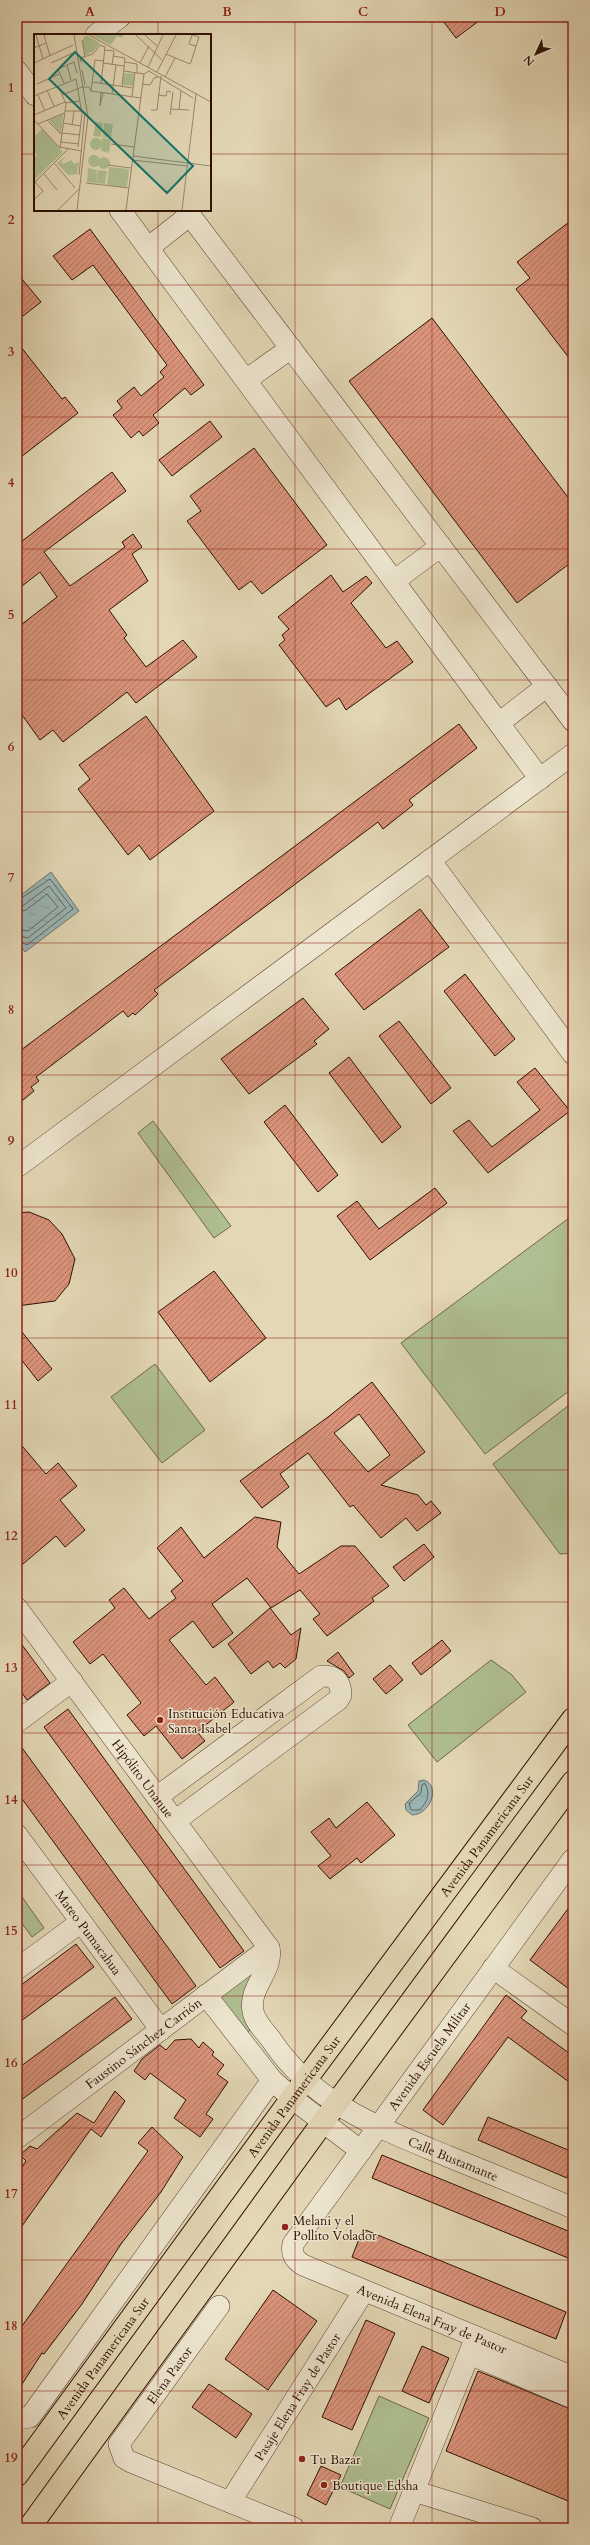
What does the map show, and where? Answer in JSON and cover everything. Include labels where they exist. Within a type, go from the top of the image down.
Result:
[{"type":"main road","name":"Avenida Panamericana Sur","points":[[17,2475],[305,2080],[573,1719]]},
{"type":"main road","points":[[29,2528],[336,2104],[573,1782]]},
{"type":"street","points":[[97,34],[120,17]]},
{"type":"street","points":[[121,211],[540,779]]},
{"type":"street","points":[[148,248],[188,213],[573,721]]},
{"type":"street","points":[[246,380],[291,348]]},
{"type":"street","points":[[394,581],[441,546]]},
{"type":"street","points":[[499,723],[547,686]]},
{"type":"street","points":[[17,1167],[573,754]]},
{"type":"street","points":[[430,860],[573,1054]]},
{"type":"street","name":"Hipólito Unanue","points":[[17,1608],[269,1948]]},
{"type":"street","points":[[157,1797],[322,1676],[334,1678],[339,1682],[341,1695],[338,1700],[175,1821]]},
{"type":"street","points":[[17,1722],[72,1681]]},
{"type":"street","points":[[249,1729],[267,1753]]},
{"type":"street","name":"Mateo Pumacahua","points":[[17,1834],[161,2030]]},
{"type":"street","name":"Avenida Escuela Militar","points":[[293,2256],[293,2244],[573,1859]]},
{"type":"street","points":[[17,1969],[81,1922]]},
{"type":"street","name":"Calle Bustamante","points":[[269,1948],[270,1957],[268,1964],[253,1995],[253,2012],[279,2050],[305,2080],[336,2104],[378,2128],[573,2208]]},
{"type":"street","name":"Faustino Sánchez Carrión","points":[[17,2138],[269,1948]]},
{"type":"street","points":[[493,1968],[573,2025]]},
{"type":"street","points":[[206,1995],[272,2080],[292,2098],[361,2151]]},
{"type":"street","points":[[17,2419],[30,2417],[272,2080]]},
{"type":"street","name":"Avenida Elena Fray de Pastor","points":[[293,2256],[303,2265],[573,2378]]},
{"type":"street","name":"Pasaje Elena Fray de Pastor","points":[[230,2502],[364,2290]]},
{"type":"street","name":"Elena Pastor","points":[[219,2306],[119,2444],[124,2458],[131,2462],[230,2502]]},
{"type":"street","points":[[399,2528],[476,2337]]},
{"type":"street","points":[[479,2358],[573,2398]]},
{"type":"street","points":[[414,2491],[532,2528]]},
{"type":"street","points":[[230,2502],[272,2524],[294,2528]]},
{"type":"green space","points":[[153,1121],[231,1226],[214,1238],[138,1133]]},
{"type":"green space","points":[[573,1215],[573,1388],[485,1454],[401,1343]]},
{"type":"green space","points":[[155,1364],[205,1430],[162,1463],[111,1397]]},
{"type":"green space","points":[[573,1402],[573,1553],[560,1554],[493,1464]]},
{"type":"green space","points":[[491,1660],[512,1675],[526,1692],[437,1762],[408,1725]]},
{"type":"green space","points":[[17,1890],[44,1928],[32,1937],[17,1917]]},
{"type":"green space","points":[[253,1973],[253,2028],[245,2034],[221,1997]]},
{"type":"green space","points":[[379,2396],[429,2418],[390,2509],[340,2487]]},
{"type":"water","points":[[51,872],[79,911],[25,952],[17,942],[17,898]]},
{"type":"water","points":[[424,1780],[432,1788],[433,1794],[431,1800],[424,1811],[412,1815],[406,1810],[405,1804],[418,1791],[419,1781]]},
{"type":"building","points":[[440,17],[484,17],[456,38]]},
{"type":"building","points":[[573,219],[573,363],[516,289],[530,278],[517,262]]},
{"type":"building","points":[[90,229],[204,385],[191,395],[185,388],[153,415],[159,423],[143,436],[139,431],[131,438],[113,415],[122,408],[117,401],[134,387],[141,396],[164,377],[160,372],[167,365],[93,265],[72,280],[53,256]]},
{"type":"building","points":[[17,273],[41,302],[23,316],[17,309]]},
{"type":"building","points":[[432,318],[573,504],[573,561],[517,603],[349,381]]},
{"type":"building","points":[[17,342],[62,399],[65,397],[78,413],[17,460]]},
{"type":"building","points":[[210,421],[222,437],[172,476],[159,460]]},
{"type":"building","points":[[254,448],[327,545],[262,594],[251,581],[239,590],[187,521],[201,511],[190,496]]},
{"type":"building","points":[[112,472],[126,491],[44,552],[70,586],[125,547],[122,542],[133,534],[142,547],[132,554],[148,581],[109,610],[127,635],[124,638],[146,667],[183,640],[197,657],[136,703],[127,692],[63,742],[53,730],[40,740],[17,708],[17,628],[57,597],[40,572],[17,590],[17,545]]},
{"type":"building","points":[[331,575],[343,592],[366,576],[372,583],[351,603],[386,648],[397,641],[413,662],[346,710],[339,698],[326,707],[279,645],[285,640],[282,635],[289,629],[278,617]]},
{"type":"building","points":[[146,716],[214,811],[150,860],[139,845],[128,855],[78,789],[90,779],[79,765]]},
{"type":"building","points":[[459,724],[477,748],[409,800],[413,805],[383,829],[378,822],[154,990],[158,994],[135,1015],[133,1013],[128,1017],[123,1011],[36,1077],[39,1081],[31,1087],[34,1091],[17,1105],[17,1053]]},
{"type":"building","points":[[420,909],[449,947],[364,1010],[335,974]]},
{"type":"building","points":[[465,974],[515,1039],[495,1056],[444,991]]},
{"type":"building","points":[[303,998],[329,1029],[314,1041],[317,1044],[249,1094],[221,1059]]},
{"type":"building","points":[[399,1021],[451,1088],[431,1104],[379,1036]]},
{"type":"building","points":[[349,1057],[401,1127],[382,1143],[329,1073]]},
{"type":"building","points":[[535,1068],[570,1111],[488,1173],[453,1131],[469,1120],[492,1147],[540,1110],[517,1082]]},
{"type":"building","points":[[285,1105],[338,1175],[318,1192],[264,1122]]},
{"type":"building","points":[[435,1188],[447,1203],[370,1260],[337,1216],[357,1201],[379,1229]]},
{"type":"building","points":[[29,1212],[49,1220],[62,1234],[75,1259],[69,1284],[55,1301],[17,1306],[17,1213]]},
{"type":"building","points":[[214,1271],[266,1338],[210,1382],[158,1312]]},
{"type":"building","points":[[17,1326],[52,1369],[38,1381],[17,1354]]},
{"type":"building","points":[[372,1382],[425,1452],[381,1485],[418,1495],[426,1505],[431,1501],[441,1513],[417,1531],[406,1518],[381,1538],[353,1505],[350,1507],[308,1453],[280,1474],[289,1487],[262,1508],[240,1481],[328,1417]],"holes":[[[359,1414],[390,1455],[368,1472],[334,1433]]]},
{"type":"building","points":[[17,1440],[46,1474],[58,1463],[77,1486],[60,1500],[85,1530],[65,1547],[56,1536],[17,1569]]},
{"type":"building","points":[[255,1517],[281,1522],[277,1547],[299,1574],[341,1546],[355,1546],[389,1586],[372,1598],[374,1601],[327,1636],[313,1619],[320,1614],[300,1590],[271,1608],[247,1578],[212,1604],[233,1633],[213,1648],[193,1621],[169,1640],[206,1685],[215,1677],[234,1702],[197,1732],[205,1741],[182,1759],[156,1726],[144,1736],[127,1715],[141,1703],[103,1654],[90,1664],[73,1642],[115,1608],[109,1600],[124,1588],[149,1619],[176,1598],[171,1591],[183,1581],[157,1548],[181,1527],[204,1558]]},
{"type":"building","points":[[424,1544],[434,1557],[404,1581],[393,1567]]},
{"type":"building","points":[[270,1608],[291,1635],[301,1628],[296,1659],[285,1668],[280,1663],[273,1668],[268,1661],[251,1674],[228,1644]]},
{"type":"building","points":[[17,1638],[50,1683],[27,1700],[17,1686]]},
{"type":"building","points":[[442,1640],[451,1651],[421,1675],[412,1663]]},
{"type":"building","points":[[338,1652],[354,1674],[349,1678],[344,1671],[327,1661]]},
{"type":"building","points":[[390,1665],[403,1680],[386,1694],[373,1679]]},
{"type":"building","points":[[68,1709],[244,1951],[220,1968],[44,1727]]},
{"type":"building","points":[[17,1741],[196,1986],[172,2004],[17,1792]]},
{"type":"building","points":[[367,1802],[395,1835],[361,1863],[357,1858],[330,1879],[318,1866],[331,1856],[311,1832],[329,1818],[336,1828]]},
{"type":"building","points":[[573,1902],[573,1992],[530,1960]]},
{"type":"building","points":[[76,1944],[94,1967],[17,2024],[17,1988]]},
{"type":"building","points":[[506,1995],[527,2011],[521,2018],[573,2056],[573,2085],[508,2037],[443,2125],[423,2110]]},
{"type":"building","points":[[115,1997],[132,2019],[17,2103],[17,2069]]},
{"type":"building","points":[[191,2039],[199,2048],[203,2042],[214,2052],[212,2055],[224,2065],[217,2074],[228,2082],[206,2114],[213,2119],[200,2137],[174,2118],[186,2100],[150,2073],[145,2080],[134,2071],[142,2059],[160,2045],[166,2050],[175,2040]]},
{"type":"building","points":[[115,2091],[125,2101],[101,2137],[91,2129],[17,2233],[17,2174],[26,2161],[20,2155],[30,2146],[37,2149],[77,2113],[94,2123]]},
{"type":"building","points":[[488,2117],[573,2152],[573,2163],[567,2178],[478,2140]]},
{"type":"building","points":[[152,2127],[183,2157],[161,2192],[121,2244],[82,2304],[44,2354],[42,2353],[17,2392],[17,2333],[148,2151],[138,2143]]},
{"type":"building","points":[[382,2155],[573,2233],[573,2260],[372,2178]]},
{"type":"building","points":[[363,2229],[566,2312],[556,2339],[352,2257]]},
{"type":"building","points":[[273,2290],[317,2321],[268,2390],[225,2359]]},
{"type":"building","points":[[366,2320],[395,2333],[352,2430],[322,2417]]},
{"type":"building","points":[[422,2346],[449,2358],[429,2403],[402,2391]]},
{"type":"building","points":[[478,2371],[573,2410],[573,2503],[446,2451]]},
{"type":"building","points":[[209,2384],[252,2414],[236,2438],[192,2407]]},
{"type":"building","name":"Boutique Edsha","points":[[321,2466],[341,2475],[326,2505],[307,2495]]},
{"type":"place","name":"Institución Educativa Santa Isabel","points":[[160,1720]]},
{"type":"place","name":"Melani y el Pollito Volador","points":[[285,2227]]},
{"type":"place","name":"Tu Bazar","points":[[302,2459]]},
{"type":"place","name":"Boutique Edsha","points":[[324,2485]]}]
